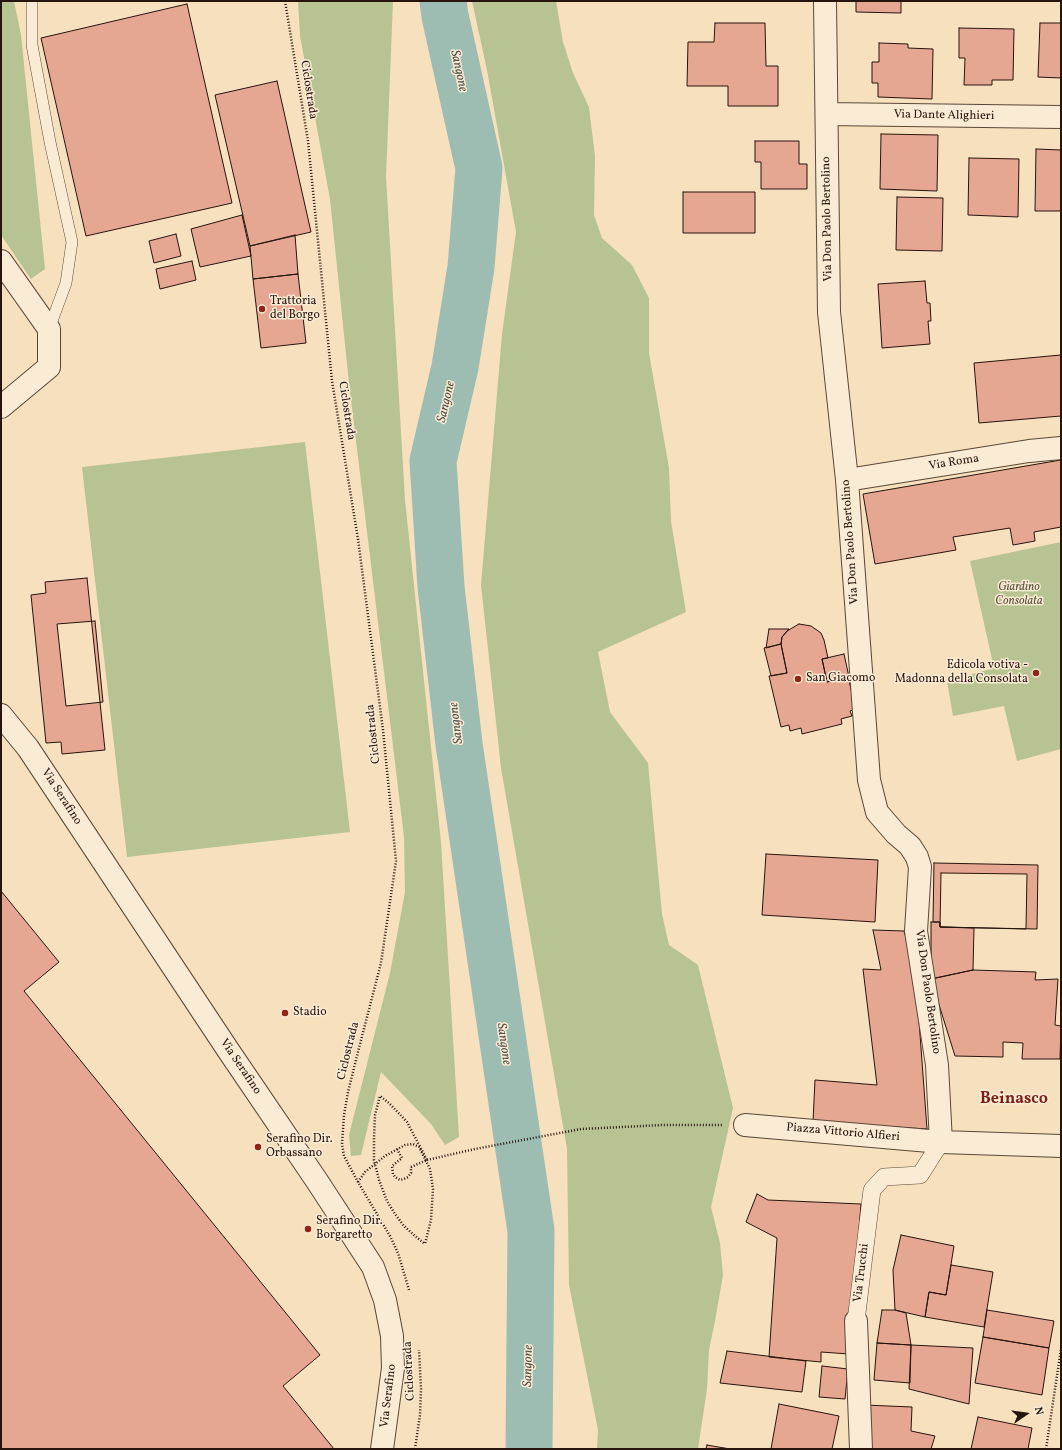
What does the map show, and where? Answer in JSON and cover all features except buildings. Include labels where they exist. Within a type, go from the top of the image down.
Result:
[{"type":"street","name":"Via Don Paolo Bertolino","points":[[826,1],[829,312],[847,480],[869,780],[877,812],[896,834],[910,846],[917,857],[920,867],[916,931],[937,1065],[940,1142]]},
{"type":"street","name":"Via Dante Alighieri","points":[[827,114],[1061,117]]},
{"type":"street","points":[[1,261],[49,329],[49,367],[1,407]]},
{"type":"street","name":"Via Roma","points":[[847,480],[1029,451],[1061,448]]},
{"type":"street","name":"Via Serafino","points":[[1,715],[28,748],[228,1050],[318,1181],[373,1267],[385,1300],[392,1336],[393,1368],[382,1449]]},
{"type":"street","name":"Piazza Vittorio Alfieri","points":[[744,1125],[940,1142],[1061,1146]]},
{"type":"street","name":"Via Trucchi","points":[[861,1449],[856,1321],[872,1190],[884,1178],[920,1175],[940,1142]]},
{"type":"lane","points":[[32,1],[32,45],[50,142],[72,242],[66,283],[49,329]]},
{"type":"path","name":"Ciclostrada","points":[[285,1],[308,141],[332,381],[360,547],[383,730],[396,861],[381,964],[359,1048],[344,1115],[342,1136],[344,1156],[390,1236],[398,1253],[409,1290]]},
{"type":"path","points":[[358,1182],[365,1172],[385,1156],[405,1145],[413,1144],[419,1147],[430,1170],[433,1189],[431,1220],[425,1244],[404,1226],[395,1214],[387,1201],[379,1180],[374,1160],[374,1138],[375,1115],[380,1096],[389,1103],[407,1122],[427,1160]]},
{"type":"path","points":[[397,1150],[402,1158],[392,1166],[393,1174],[400,1180],[404,1180],[411,1174],[411,1167],[427,1160],[475,1149],[581,1129],[663,1125],[744,1125]]},
{"type":"path","name":"Ciclostrada","points":[[415,1449],[421,1396],[419,1344]]},
{"type":"path","points":[[1046,1449],[1061,1350]]},
{"type":"green space","points":[[1,1],[14,1],[21,35],[45,269],[31,279],[1,235]]},
{"type":"green space","points":[[298,1],[393,1],[386,177],[405,500],[441,842],[459,1137],[445,1145],[431,1124],[381,1072],[361,1155],[351,1156],[349,1135],[390,973],[405,892],[404,837],[349,383],[330,199],[300,36]]},
{"type":"green space","points":[[472,1],[556,1],[563,42],[573,73],[589,107],[595,156],[594,215],[602,238],[632,265],[649,298],[649,353],[669,468],[671,521],[686,612],[598,652],[610,712],[648,763],[662,914],[669,945],[698,965],[733,1108],[711,1207],[720,1243],[723,1275],[709,1350],[707,1389],[698,1449],[597,1449],[598,1430],[569,1285],[567,1149],[501,768],[481,585],[502,334],[516,232],[487,70]]},
{"type":"green space","points":[[305,442],[350,832],[127,857],[82,467]]},
{"type":"green space","name":"Giardino Consolata","points":[[1061,542],[1061,749],[1017,761],[1004,706],[953,716],[947,681],[994,668],[970,561]]},
{"type":"waterway","name":"Sangone","points":[[443,1],[445,16],[479,168],[471,267],[455,367],[433,461],[441,587],[459,744],[531,1231],[529,1449]]},
{"type":"place","name":"Trattoria del Borgo","points":[[262,309]]},
{"type":"place","name":"Edicola votiva - Madonna della Consolata","points":[[1036,673]]},
{"type":"place","name":"San Giacomo","points":[[798,679]]},
{"type":"place","name":"Stadio","points":[[285,1013]]},
{"type":"place","name":"Serafino Dir. Orbassano","points":[[258,1147]]},
{"type":"place","name":"Serafino Dir. Borgaretto","points":[[308,1229]]},
{"type":"district","name":"Beinasco","points":[[1014,1100]]}]
